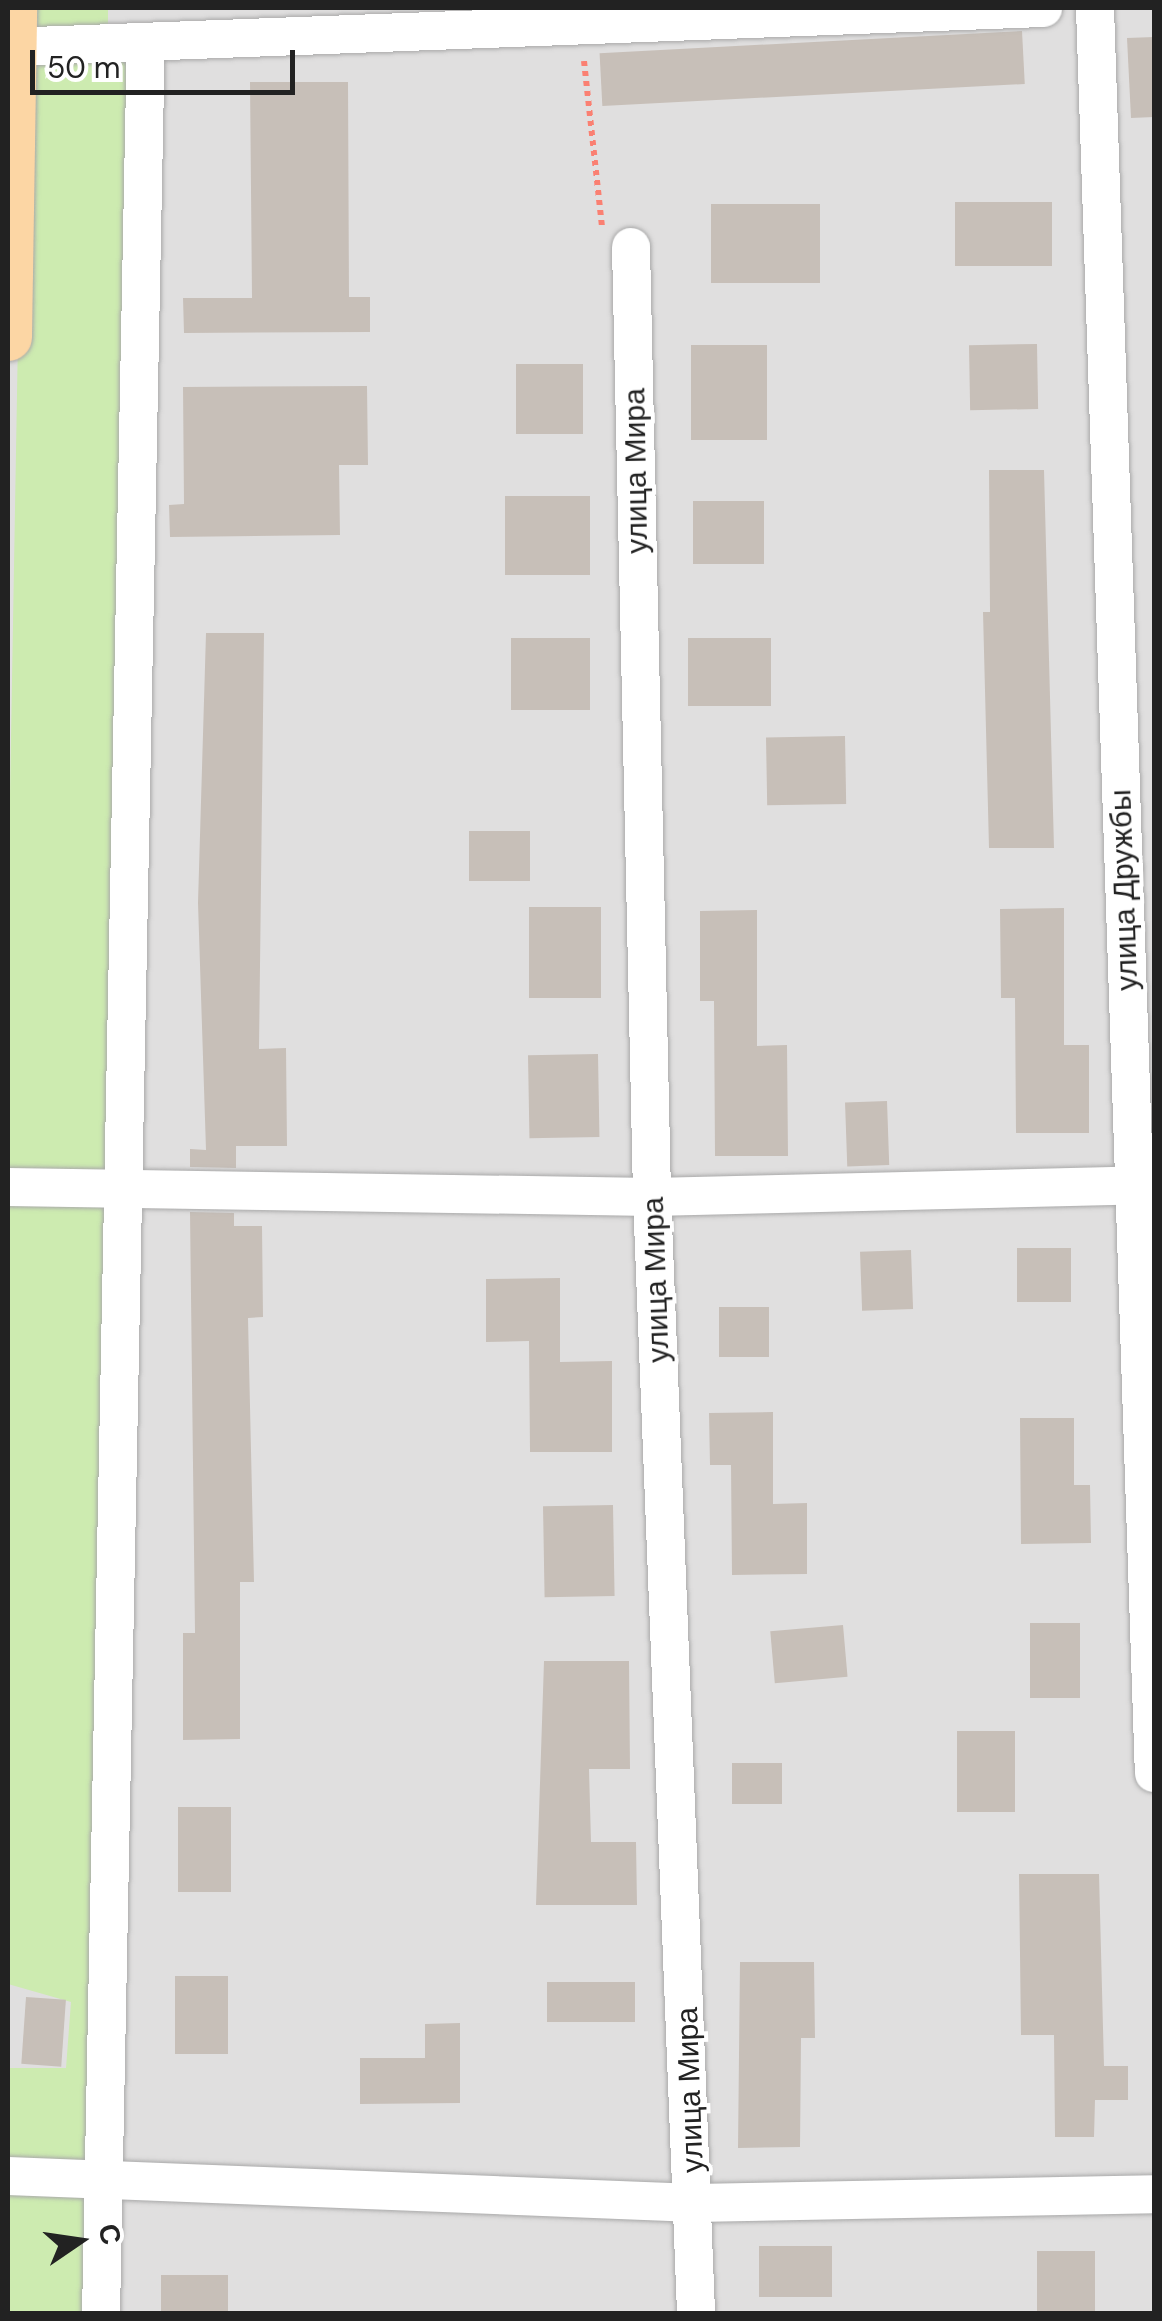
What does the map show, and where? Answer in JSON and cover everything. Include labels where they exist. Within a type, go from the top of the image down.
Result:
[{"type":"main road","points":[[8,337],[11,34]]},
{"type":"street","points":[[11,34],[146,42],[447,19],[580,26],[674,15],[1043,8]]},
{"type":"street","name":"улица Дружбы","points":[[1094,8],[1144,1185],[1154,1773]]},
{"type":"street","points":[[101,2314],[119,1190],[146,42]]},
{"type":"street","name":"улица Мира","points":[[631,247],[652,1196],[695,2203],[696,2314]]},
{"type":"street","points":[[8,1187],[652,1196],[1144,1185]]},
{"type":"street","points":[[8,2176],[695,2203],[1154,2194]]},
{"type":"path","points":[[580,26],[603,233],[631,247]]},
{"type":"shaded area","points":[[8,8],[1154,8],[1154,2314],[8,2314]]},
{"type":"green space","points":[[23,8],[108,8],[108,31],[22,35]]},
{"type":"green space","points":[[23,49],[136,51],[116,1178],[8,1176],[8,909]]},
{"type":"green space","points":[[8,1196],[113,1200],[98,2171],[8,2167],[8,2068],[66,2068],[71,2002],[8,1984]]},
{"type":"green space","points":[[8,2184],[96,2187],[92,2314],[8,2314]]},
{"type":"building","points":[[1022,31],[1025,84],[602,106],[600,53]]},
{"type":"building","points":[[1154,37],[1154,117],[1131,118],[1127,38]]},
{"type":"building","points":[[250,82],[348,82],[349,297],[370,297],[370,332],[184,333],[183,298],[252,298]]},
{"type":"building","points":[[955,202],[1052,202],[1052,266],[955,266]]},
{"type":"building","points":[[711,204],[820,204],[820,283],[711,283]]},
{"type":"building","points":[[1037,344],[1038,409],[970,410],[969,345]]},
{"type":"building","points":[[691,345],[767,345],[767,440],[691,440]]},
{"type":"building","points":[[516,364],[583,364],[583,434],[516,434]]},
{"type":"building","points":[[367,386],[368,465],[339,465],[340,535],[170,537],[169,505],[184,504],[183,387]]},
{"type":"building","points":[[989,470],[1044,470],[1054,848],[989,848],[983,612],[990,612]]},
{"type":"building","points":[[505,496],[590,496],[590,575],[505,575]]},
{"type":"building","points":[[693,501],[764,501],[764,564],[693,564]]},
{"type":"building","points":[[206,633],[264,633],[259,1049],[286,1048],[287,1146],[236,1146],[236,1168],[190,1167],[190,1149],[206,1150],[198,903]]},
{"type":"building","points":[[511,638],[590,638],[590,710],[511,710]]},
{"type":"building","points":[[688,638],[771,638],[771,706],[688,706]]},
{"type":"building","points":[[845,736],[846,804],[767,805],[766,737]]},
{"type":"building","points":[[469,831],[530,831],[530,881],[469,881]]},
{"type":"building","points":[[529,907],[601,907],[601,998],[529,998]]},
{"type":"building","points":[[1064,908],[1064,1045],[1089,1045],[1089,1133],[1016,1133],[1015,998],[1001,998],[1000,909]]},
{"type":"building","points":[[757,910],[757,1046],[787,1045],[788,1156],[715,1156],[714,1001],[700,1001],[700,911]]},
{"type":"building","points":[[598,1054],[599,1137],[529,1138],[528,1055]]},
{"type":"building","points":[[887,1101],[889,1165],[847,1166],[845,1102]]},
{"type":"building","points":[[190,1212],[234,1213],[234,1226],[262,1226],[263,1317],[248,1318],[254,1582],[240,1582],[240,1739],[183,1740],[183,1633],[195,1633]]},
{"type":"building","points":[[1017,1248],[1071,1248],[1071,1302],[1017,1302]]},
{"type":"building","points":[[911,1250],[913,1309],[862,1311],[860,1252]]},
{"type":"building","points":[[560,1278],[560,1362],[612,1361],[612,1452],[530,1452],[529,1341],[486,1342],[486,1279]]},
{"type":"building","points":[[719,1307],[769,1307],[769,1357],[719,1357]]},
{"type":"building","points":[[773,1412],[773,1504],[807,1503],[807,1574],[732,1575],[731,1465],[710,1465],[709,1413]]},
{"type":"building","points":[[1020,1418],[1074,1418],[1074,1485],[1090,1485],[1091,1543],[1021,1544]]},
{"type":"building","points":[[613,1505],[615,1596],[545,1597],[543,1506]]},
{"type":"building","points":[[1030,1623],[1080,1623],[1080,1698],[1030,1698]]},
{"type":"building","points":[[843,1625],[848,1677],[775,1683],[770,1631]]},
{"type":"building","points":[[544,1661],[629,1661],[630,1769],[589,1769],[591,1842],[636,1842],[637,1905],[536,1905]]},
{"type":"building","points":[[957,1731],[1015,1731],[1015,1812],[957,1812]]},
{"type":"building","points":[[732,1763],[782,1763],[782,1804],[732,1804]]},
{"type":"building","points":[[178,1807],[231,1807],[231,1892],[178,1892]]},
{"type":"building","points":[[1019,1874],[1099,1874],[1104,2066],[1128,2066],[1128,2100],[1095,2100],[1094,2137],[1055,2137],[1054,2035],[1021,2035]]},
{"type":"building","points":[[740,1962],[814,1962],[815,2038],[801,2038],[800,2147],[738,2148]]},
{"type":"building","points":[[175,1976],[228,1976],[228,2054],[175,2054]]},
{"type":"building","points":[[547,1982],[635,1982],[635,2022],[547,2022]]},
{"type":"building","points":[[26,1997],[66,2000],[61,2067],[21,2064]]},
{"type":"building","points":[[460,2023],[460,2103],[360,2104],[360,2058],[425,2058],[425,2024]]},
{"type":"building","points":[[759,2246],[832,2246],[832,2297],[759,2297]]},
{"type":"building","points":[[1037,2251],[1095,2251],[1095,2314],[1037,2314]]},
{"type":"building","points":[[161,2275],[228,2275],[228,2314],[161,2314]]}]
